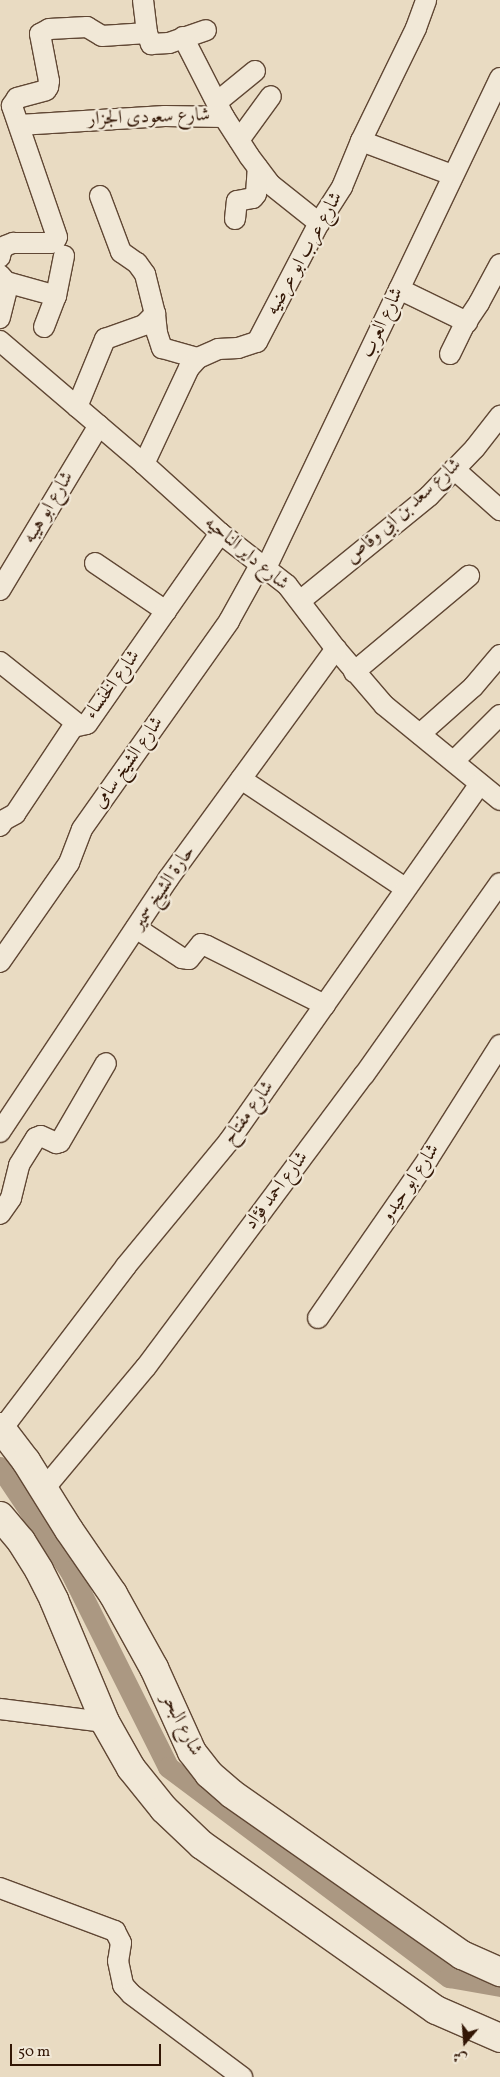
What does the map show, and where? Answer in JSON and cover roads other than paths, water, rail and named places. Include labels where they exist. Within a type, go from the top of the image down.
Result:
[{"type":"street","points":[[142,0],[147,33],[154,45],[164,42],[169,43],[206,30]]},
{"type":"street","name":"شارع عرب ابو عرضيه","points":[[198,358],[208,352],[238,348],[257,342],[319,223],[342,187],[361,141],[416,28],[426,0]]},
{"type":"street","points":[[0,257],[1,251],[5,246],[12,243],[50,243],[55,241],[56,236],[19,125],[12,106],[7,99],[46,90],[48,87],[49,81],[40,34],[44,31],[87,27],[102,36],[147,33]]},
{"type":"street","points":[[183,37],[220,110],[255,71]]},
{"type":"street","name":"شارع العرب","points":[[263,567],[500,78]]},
{"type":"street","points":[[239,140],[271,96]]},
{"type":"street","name":"شارع سعودى الجزار","points":[[19,125],[165,116],[188,118],[220,110],[270,184],[319,223]]},
{"type":"street","points":[[361,141],[452,175]]},
{"type":"street","points":[[235,219],[237,201],[253,198],[256,194],[258,168]]},
{"type":"street","points":[[100,196],[121,252],[137,262],[145,274],[155,314],[157,333],[162,348],[198,358],[189,368],[144,464]]},
{"type":"street","points":[[44,327],[56,296],[64,256]]},
{"type":"street","points":[[450,354],[500,264]]},
{"type":"street","points":[[0,318],[3,279],[56,296]]},
{"type":"street","points":[[399,289],[467,322]]},
{"type":"street","points":[[77,407],[105,339],[144,325],[155,314]]},
{"type":"street","name":"شارع داير الناحيه","points":[[0,341],[99,424],[220,533],[287,585],[354,672],[384,704],[500,800]]},
{"type":"street","name":"شارع سعد بن ابي وقاص","points":[[300,601],[429,496],[475,448],[500,416]]},
{"type":"street","name":"شارع ابو هيبه","points":[[0,590],[99,424]]},
{"type":"street","points":[[454,470],[500,510]]},
{"type":"street","name":"شارع الخنساء","points":[[0,826],[4,820],[15,814],[73,727],[87,724],[220,533]]},
{"type":"street","points":[[95,563],[166,611]]},
{"type":"street","name":"شارع الشيخ سامى","points":[[0,962],[69,863],[82,828],[229,621],[263,567]]},
{"type":"street","points":[[354,672],[469,576]]},
{"type":"street","name":"حارة الشيخ سمير","points":[[0,1132],[168,879],[336,649]]},
{"type":"street","points":[[420,734],[472,687],[500,655]]},
{"type":"street","points":[[0,662],[79,725]]},
{"type":"street","points":[[454,761],[500,715]]},
{"type":"street","points":[[241,778],[405,888]]},
{"type":"street","name":"شارع مفتاح","points":[[1,1428],[126,1266],[229,1141],[405,888],[480,784]]},
{"type":"street","name":"شارع احمد فؤاد","points":[[43,1490],[146,1367],[364,1075],[500,883]]},
{"type":"street","points":[[136,928],[182,958],[189,959],[201,944],[325,1005]]},
{"type":"street","name":"شارع ابو حيدو","points":[[318,1318],[428,1159],[500,1045]]},
{"type":"street","points":[[0,1214],[11,1198],[19,1164],[36,1138],[41,1136],[54,1143],[60,1142],[106,1063]]},
{"type":"street","name":"شارع البحر","points":[[1,1428],[26,1461],[43,1490],[113,1594],[154,1668],[192,1752],[209,1774],[232,1794],[437,1938],[462,1955],[500,1972]]},
{"type":"street","points":[[0,1516],[10,1541],[54,1600],[105,1722],[136,1774],[164,1809],[202,1845],[436,2010],[500,2038]]},
{"type":"street","points":[[0,1708],[105,1722]]},
{"type":"street","points":[[0,1888],[115,1931],[121,1942],[118,1961],[123,1985],[130,1994],[242,2077]]},
{"type":"waterway","points":[[0,1467],[70,1571],[168,1767],[449,1977],[500,1986]]}]
